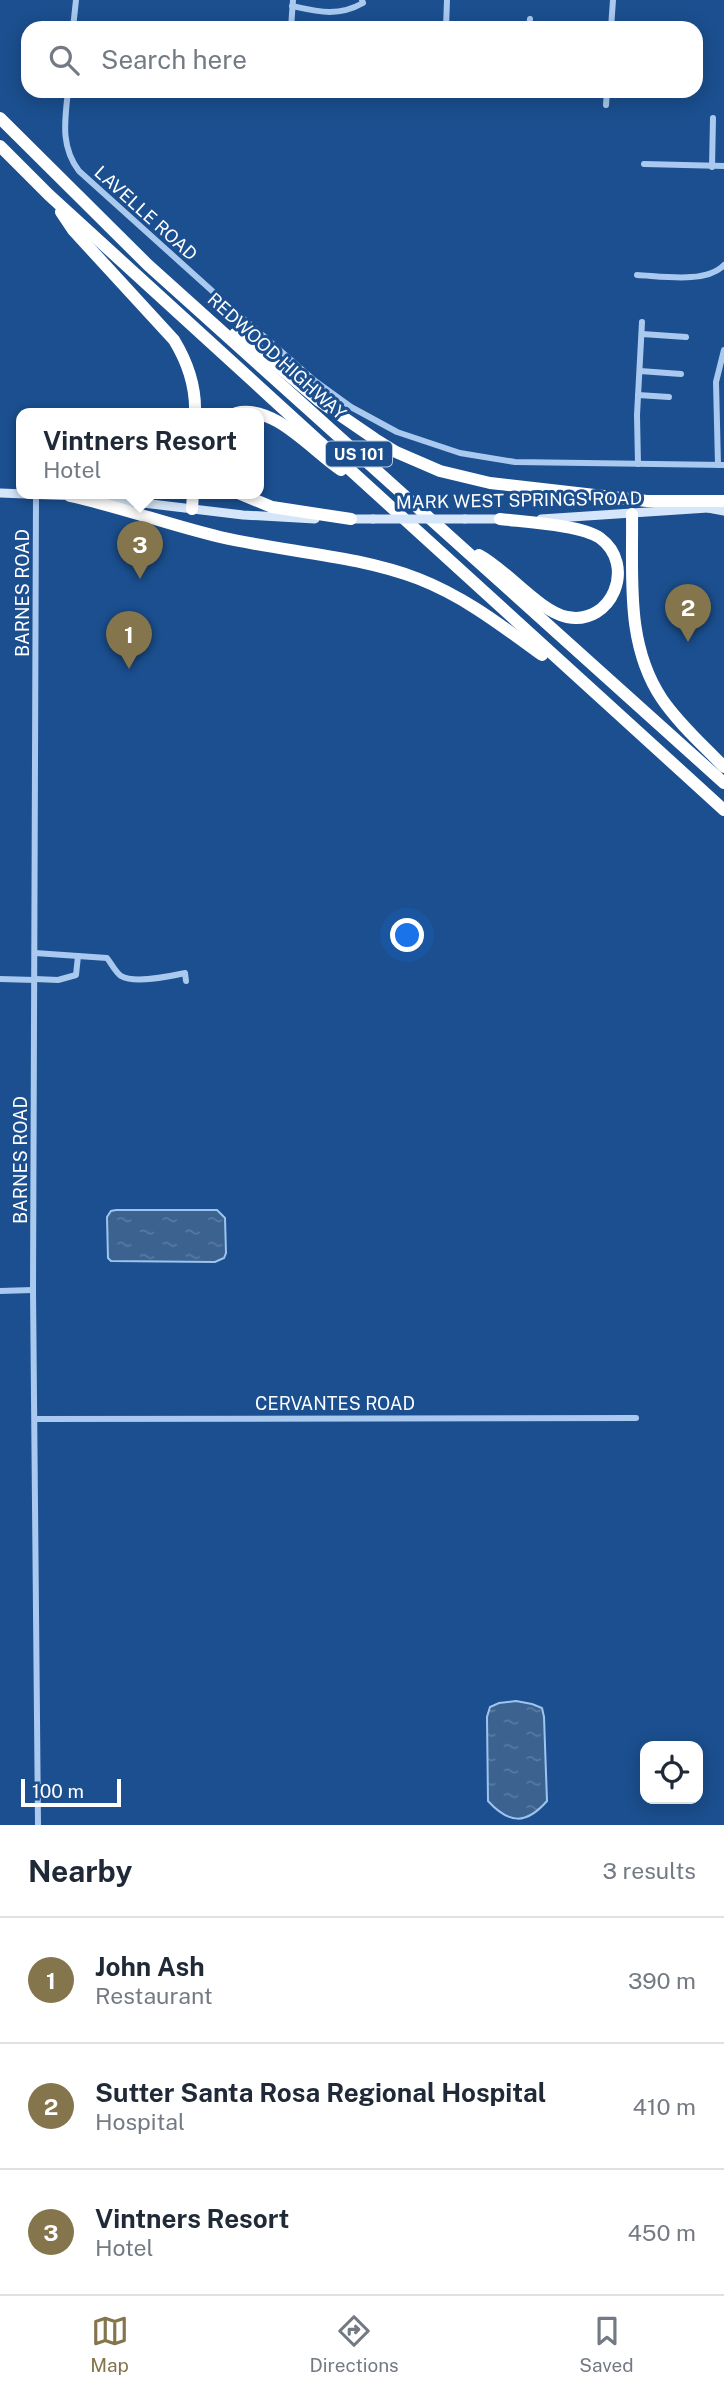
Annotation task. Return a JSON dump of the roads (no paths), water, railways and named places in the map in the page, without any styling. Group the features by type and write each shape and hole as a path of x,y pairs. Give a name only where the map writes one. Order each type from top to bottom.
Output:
{"highway":[{"name":"REDWOOD HIGHWAY","path":"0,118 148,265 724,783"},
{"name":"REDWOOD HIGHWAY","path":"0,146 49,195 431,546 724,810"},
{"path":"49,195 73,230 174,341 187,362 195,395 195,408"},
{"path":"212,321 250,342 318,400 375,439 396,452 440,471 498,484 647,501 724,501"},
{"path":"264,415 376,493"},
{"path":"84,499 124,508 216,536 417,578 475,607 600,698"},
{"path":"192,499 192,509"},
{"path":"253,499 272,507 351,519"},
{"path":"632,514 633,613 640,652 663,699 724,767"},
{"path":"460,544 494,563 548,608 564,616 592,614 611,599 618,580 618,566 612,551 598,537 576,530 500,519"}],"main road":[{"name":"MARK WEST SPRINGS ROAD","path":"98,499 268,517 351,519 500,519 708,508 724,511"},
{"name":"MARK WEST SPRINGS ROAD","path":"708,508 724,501"}],"street":[{"path":"74,21 76,0"},
{"path":"292,21 293,3 318,12 349,12 363,3 362,0"},
{"path":"446,21 447,0"},
{"path":"612,21 613,0"},
{"name":"LAVELLE ROAD","path":"68,98 65,143 79,171 229,306 316,381 351,407 415,439 478,457 532,464 721,465"},
{"path":"606,98 606,105"},
{"path":"712,167 713,118"},
{"path":"644,164 724,166"},
{"path":"637,275 698,277 709,275 724,265"},
{"path":"638,464 642,322"},
{"path":"642,334 686,337"},
{"path":"721,465 721,422 716,382 724,350"},
{"path":"640,371 681,374"},
{"path":"638,395 669,397"},
{"name":"BARNES ROAD","path":"36,499 33,1290 38,1825"},
{"path":"35,953 107,958 118,975 124,978 159,978 185,973 186,981"},
{"path":"0,979 58,980 76,975 78,956"},
{"path":"0,1291 33,1290"},
{"name":"CERVANTES ROAD","path":"35,1419 636,1418"}],"water":[{"path":"217,1210 225,1218 224,1258 215,1262 111,1261 108,1258 107,1217 111,1211"},
{"path":"516,1701 542,1708 547,1801 532,1814 517,1819 503,1814 488,1801 487,1717 490,1707"}],"place":[{"name":"Vintners Resort","path":"140,579"},
{"name":"Sutter Santa Rosa Regional Hospital","path":"688,642"},
{"name":"John Ash","path":"129,669"}]}
